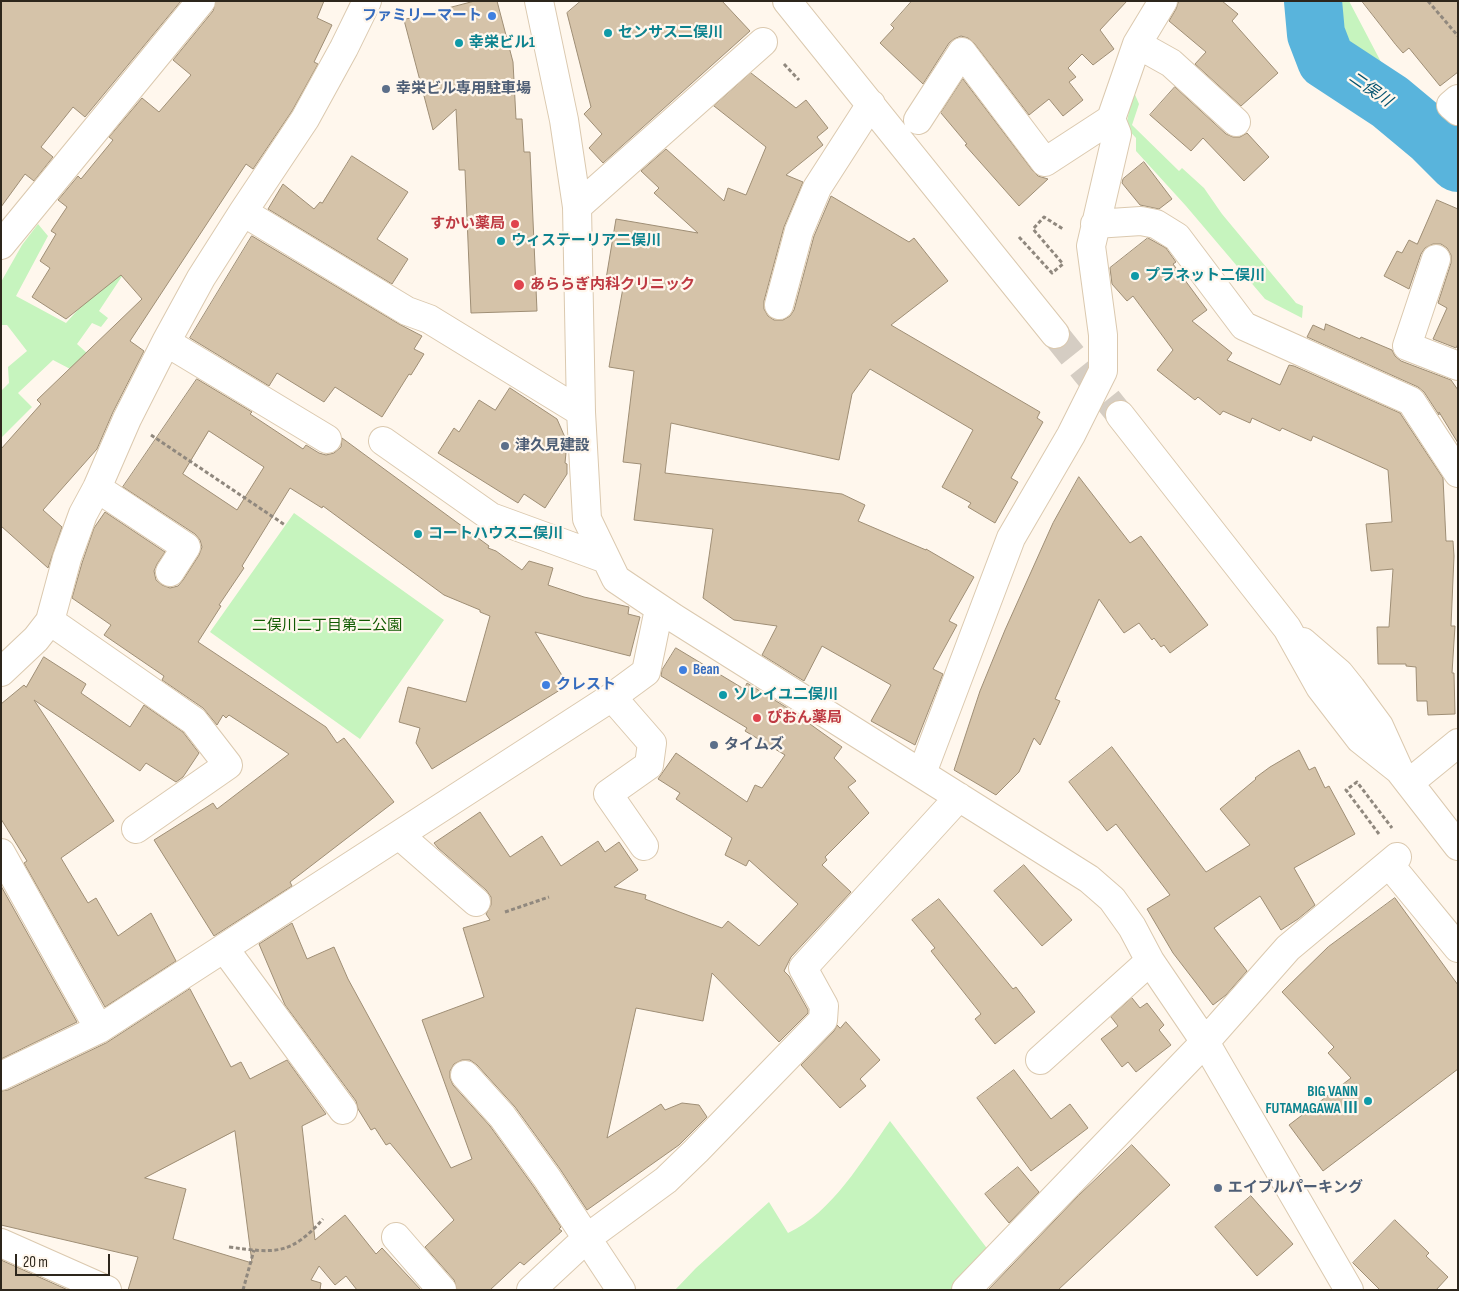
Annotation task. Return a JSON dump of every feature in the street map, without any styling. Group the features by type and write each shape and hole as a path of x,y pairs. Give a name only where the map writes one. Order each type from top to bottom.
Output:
{"street":[{"path":"1,245 201,1"},
{"path":"1,672 36,639 50,621 66,558 83,514 97,488 127,419 166,342 201,278 306,119 344,48 366,1"},
{"path":"539,1 564,120 577,207 581,412 587,518 616,579 659,609 1089,880 1112,899 1132,927 1150,960 1205,1042 1349,1290"},
{"path":"787,1 1055,334"},
{"path":"918,120 962,52 1045,162 1111,119 1137,44 1163,1"},
{"path":"577,207 763,42"},
{"path":"1137,44 1171,63 1236,122"},
{"path":"1458,99 1452,105 1458,111"},
{"path":"779,305 799,231 817,188 871,104"},
{"path":"922,773 1011,538 1071,435 1103,371 1103,336 1093,235 1117,134 1111,119"},
{"path":"243,212 407,311 429,319 581,412"},
{"path":"1093,235 1141,221 1156,224 1177,237 1244,326 1410,401 1458,473"},
{"path":"1436,259 1407,346 1458,366"},
{"path":"166,342 327,439"},
{"path":"1120,415 1287,628 1339,673 1378,726 1404,777 1458,846"},
{"path":"383,441 491,517 606,558"},
{"path":"97,488 186,547 170,572"},
{"path":"1,1076 99,1029 612,697 646,672 659,609"},
{"path":"50,621 194,721 228,764 136,829"},
{"path":"612,697 652,743 649,765 608,794 644,846"},
{"path":"1404,777 1431,763 1458,743"},
{"path":"531,1290 587,1238 666,1180 823,1020 824,1006 803,968 958,797"},
{"path":"399,836 476,902"},
{"path":"966,1290 1205,1042 1288,948 1394,852 1458,948"},
{"path":"1,853 99,1029"},
{"path":"224,948 343,1110"},
{"path":"1040,1060 1150,960"},
{"path":"465,1075 502,1116 547,1178 621,1290"},
{"path":"396,1237 442,1290"},
{"path":"1,1243 107,1290"}],"path":[{"path":"1428,1 1458,36"},
{"path":"1018,236 1052,273 1064,264 1032,229 1044,217 1093,235"},
{"path":"127,419 286,526"},
{"path":"1357,782 1394,852 1346,790 1357,782"},
{"path":"476,902 493,916 549,897"},
{"path":"229,1247 254,1250 282,1250 295,1245 309,1235 323,1219"},
{"path":"242,1290 254,1250"}],"green space":[{"path":"1328,1 1349,1 1381,62 1416,100 1442,113 1458,128 1458,147 1432,121 1361,78 1348,63 1336,43 1330,22"},
{"path":"1133,90 1139,104 1132,125 1179,171 1182,168 1204,188 1222,214 1296,303 1303,306 1302,318 1265,299 1186,206 1136,151 1136,138 1126,127"},
{"path":"38,224 48,236 16,296 66,323 83,304 136,255 99,311 108,318 101,327 92,323 77,344 88,354 74,371 53,360 18,393 32,407 1,438 1,391 9,383 8,367 27,351 7,325 1,325 1,282 22,245"},
{"name":"二俣川二丁目第二公園","path":"294,513 444,620 360,739 210,632"},
{"path":"890,1121 989,1251 951,1290 675,1290 696,1268 769,1202 788,1233 804,1224 819,1212 845,1184"}],"building":[{"path":"1,1 181,1 85,117 73,107 41,147 53,157 34,181 25,174 1,207"},
{"path":"216,1 324,1 317,18 332,25 314,62 318,64 292,111 253,169 246,164 130,341 144,351 113,412 97,449 43,510 62,527 48,568 1,526 1,449 41,404 37,400 142,299 121,275 66,319 32,297 50,268 40,261 56,234 51,231 67,207 58,200 78,176 81,179 113,140 109,137 142,98 159,112 191,75 173,60 213,11"},
{"path":"475,1 497,1 513,62 516,119 522,119 524,152 530,152 537,311 471,313 465,170 459,170 456,109 433,130 404,20"},
{"path":"581,1 722,1 750,31 603,163 589,148 602,134 584,114 591,107 567,13"},
{"path":"912,1 1127,1 1100,30 1114,49 1093,65 1082,54 1068,68 1076,77 1069,82 1083,100 1063,116 1049,99 1029,115 974,43 968,38 961,36 949,43 923,84 880,43 894,28 891,25"},
{"path":"1179,1 1222,1 1238,14 1232,21 1278,73 1241,106 1195,64 1206,52 1169,21"},
{"path":"1362,1 1458,1 1458,72 1440,86 1409,48 1403,53"},
{"path":"751,73 796,108 806,100 828,128 817,137 823,145 786,175 803,182 784,227 764,301 764,309 768,316 774,320 783,320 790,316 794,310 814,236 831,196 909,242 914,238 948,281 891,325 1040,412 1037,418 1043,422 1011,478 1018,482 995,523 968,507 971,503 942,487 973,430 870,369 852,394 839,460 671,423 665,473 842,494 865,505 858,521 926,549 974,577 949,621 957,625 933,669 943,674 915,745 871,721 891,685 822,646 804,681 762,655 777,626 734,620 703,598 713,529 634,520 641,464 623,462 634,371 609,367 624,282 606,279 616,219 698,233 654,193 659,188 641,171 666,149 724,201 728,188 746,195 766,147 714,106"},
{"path":"963,79 1033,171 1038,176 1048,179 1019,206 965,145 967,144 941,113"},
{"path":"1175,87 1226,134 1240,137 1247,133 1269,157 1244,181 1203,138 1191,151 1150,115"},
{"path":"352,156 408,192 377,239 408,259 392,284 268,209 283,184 314,209 320,202 322,203"},
{"path":"1144,162 1172,199 1159,209 1140,205 1122,183 1123,179"},
{"path":"1437,200 1458,209 1458,344 1456,348 1433,339 1447,308 1438,303 1451,263 1451,255 1447,248 1441,244 1433,244 1425,248 1421,254 1409,289 1384,276 1397,251 1402,253 1409,240 1417,244"},
{"path":"252,236 422,336 414,349 424,354 382,417 335,387 324,402 277,373 269,386 190,338"},
{"path":"1148,238 1166,248 1176,262 1173,264 1207,310 1192,321 1232,353 1227,360 1280,385 1289,365 1294,366 1400,413 1443,478 1446,541 1453,541 1454,556 1451,626 1455,626 1452,673 1454,673 1455,714 1428,715 1427,701 1417,701 1416,667 1406,666 1406,664 1378,664 1377,627 1389,627 1393,569 1371,571 1366,524 1392,522 1388,470 1313,436 1311,441 1282,428 1280,431 1252,418 1250,423 1223,411 1220,415 1198,397 1195,400 1157,370 1173,350 1133,296 1127,301 1112,284 1110,268"},
{"path":"1326,324 1392,350 1401,361 1451,380 1458,390 1458,443 1439,412 1439,415 1424,392 1418,387 1307,337 1313,325 1324,330"},
{"path":"197,379 252,412 250,414 303,449 306,445 326,455 334,453 341,447 342,438 489,546 488,548 496,551 522,570 529,561 553,568 548,585 584,597 629,607 628,614 640,617 630,656 535,632 568,685 432,769 416,743 420,728 399,722 408,687 466,702 490,616 444,595 323,506 322,508 290,488 242,566 244,568 219,605 221,606 198,642 326,727 337,743 344,738 394,802 290,882 292,886 214,936 154,840 213,803 217,809 289,754 229,715 226,718 223,715 217,725 203,708 162,680 164,676 104,635 111,625 72,598 94,528 105,512 165,552 154,571 156,580 162,585 170,588 178,586 199,555 202,547 200,540 195,534 123,487","holes":["209,431 264,467 237,510 183,474"]},
{"name":"津久見建設","path":"510,388 557,419 567,442 565,463 567,464 567,474 545,508 524,494 518,503 438,453 454,428 459,432 479,400 495,410"},
{"path":"1079,477 1130,543 1141,536 1208,625 1170,653 1164,645 1161,647 1154,638 1152,640 1139,623 1124,633 1099,599 1055,699 1060,701 1040,745 1034,738 1019,772 996,795 954,770 980,691 1005,630 1053,523"},
{"path":"676,648 744,689 747,683 789,709 842,747 834,758 856,781 848,787 869,813 825,857 827,860 822,865 851,892 791,957 784,971 789,976 808,1013 779,1042 712,973 703,1021 636,1008 607,1138 661,1104 665,1110 682,1103 699,1105 707,1117 679,1145 587,1210 515,1107 477,1065 470,1060 462,1060 454,1064 450,1071 453,1085 490,1126 534,1187 562,1231 524,1265 520,1262 490,1290 457,1290 454,1280 425,1247 454,1220 390,1143 386,1145 375,1128 371,1130 358,1109 356,1101 285,1005 259,944 292,923 307,959 334,947 348,979 451,1168 472,1159 422,1020 484,997 463,928 490,920 486,914 491,905 491,897 486,890 434,843 480,812 510,857 542,836 561,866 598,841 605,852 619,842 638,870 614,887 646,895 645,899 722,928 728,921 759,946 798,904 749,860 746,866 725,855 732,838 676,799 680,793 658,779 676,753 747,802 755,785 762,788 785,755 745,731 747,728 661,676 662,670"},
{"path":"44,657 86,684 81,693 130,727 144,705 183,732 199,753 183,777 176,782 146,763 140,771 34,700 114,821 61,858 88,903 96,898 118,936 151,913 176,961 105,1007 24,863 27,861 1,819 1,704 24,685 26,687"},
{"path":"1112,747 1206,872 1250,845 1220,809 1255,778 1299,750 1309,770 1315,767 1325,788 1329,786 1355,834 1294,868 1315,905 1298,919 1281,930 1260,896 1214,928 1247,971 1226,995 1213,1005 1173,953 1147,909 1170,895 1116,824 1107,831 1069,782"},
{"path":"1024,865 1072,920 1042,946 994,891"},
{"path":"1,886 77,1022 1,1059"},
{"path":"1395,898 1458,985 1458,1069 1323,1171 1289,1125 1351,1078 1328,1053 1334,1047 1282,992 1328,947"},
{"path":"939,899 1013,989 1016,987 1035,1012 995,1044 975,1019 981,1014 931,951 935,948 912,920"},
{"path":"190,989 231,1067 241,1062 250,1079 287,1060 326,1114 302,1126 315,1240 345,1215 376,1254 382,1248 421,1290 357,1290 346,1276 335,1285 319,1266 311,1280 321,1283 320,1290 128,1290 138,1257 1,1225 1,1091 8,1090 106,1043","holes":["235,1131 252,1263 173,1239 186,1189 145,1178"]},
{"path":"1132,998 1140,1008 1147,1003 1164,1025 1159,1030 1171,1045 1136,1072 1128,1062 1122,1067 1101,1039 1118,1026 1111,1017"},
{"path":"846,1022 880,1060 860,1079 866,1086 840,1108 801,1065 834,1031 837,1025 840,1028"},
{"path":"1014,1070 1051,1119 1070,1104 1088,1128 1031,1171 977,1098"},
{"path":"1132,1145 1170,1185 1058,1290 988,1290 1078,1196"},
{"path":"1018,1167 1039,1192 1009,1223 985,1194"},
{"path":"1251,1196 1293,1244 1257,1276 1215,1227"},
{"path":"1395,1220 1429,1253 1426,1256 1448,1277 1436,1290 1380,1290 1353,1263"},
{"path":"1,1260 68,1290 1,1290"}],"waterway":[{"name":"二俣川","path":"1313,1 1316,34 1326,60 1390,102 1432,137 1458,163"}],"tunnel":[{"path":"1055,334 1120,415"}],"place":[{"name":"ファミリーマート","path":"492,16"},
{"name":"センサス二俣川","path":"608,33"},
{"name":"幸栄ビル1","path":"459,43"},
{"name":"幸栄ビル専用駐車場","path":"386,89"},
{"name":"すかい薬局","path":"515,224"},
{"name":"ウィステーリア二俣川","path":"501,241"},
{"name":"プラネット二俣川","path":"1135,276"},
{"name":"あららぎ内科クリニック","path":"519,285"},
{"name":"津久見建設","path":"505,446"},
{"name":"コートハウス二俣川","path":"418,534"},
{"name":"Bean","path":"683,670"},
{"name":"クレスト","path":"546,685"},
{"name":"ソレイユ二俣川","path":"723,695"},
{"name":"ぴおん薬局","path":"757,718"},
{"name":"タイムズ","path":"714,745"},
{"name":"BIG VANN FUTAMAGAWA Ⅲ","path":"1368,1101"},
{"name":"エイブルパーキング","path":"1218,1188"}]}
